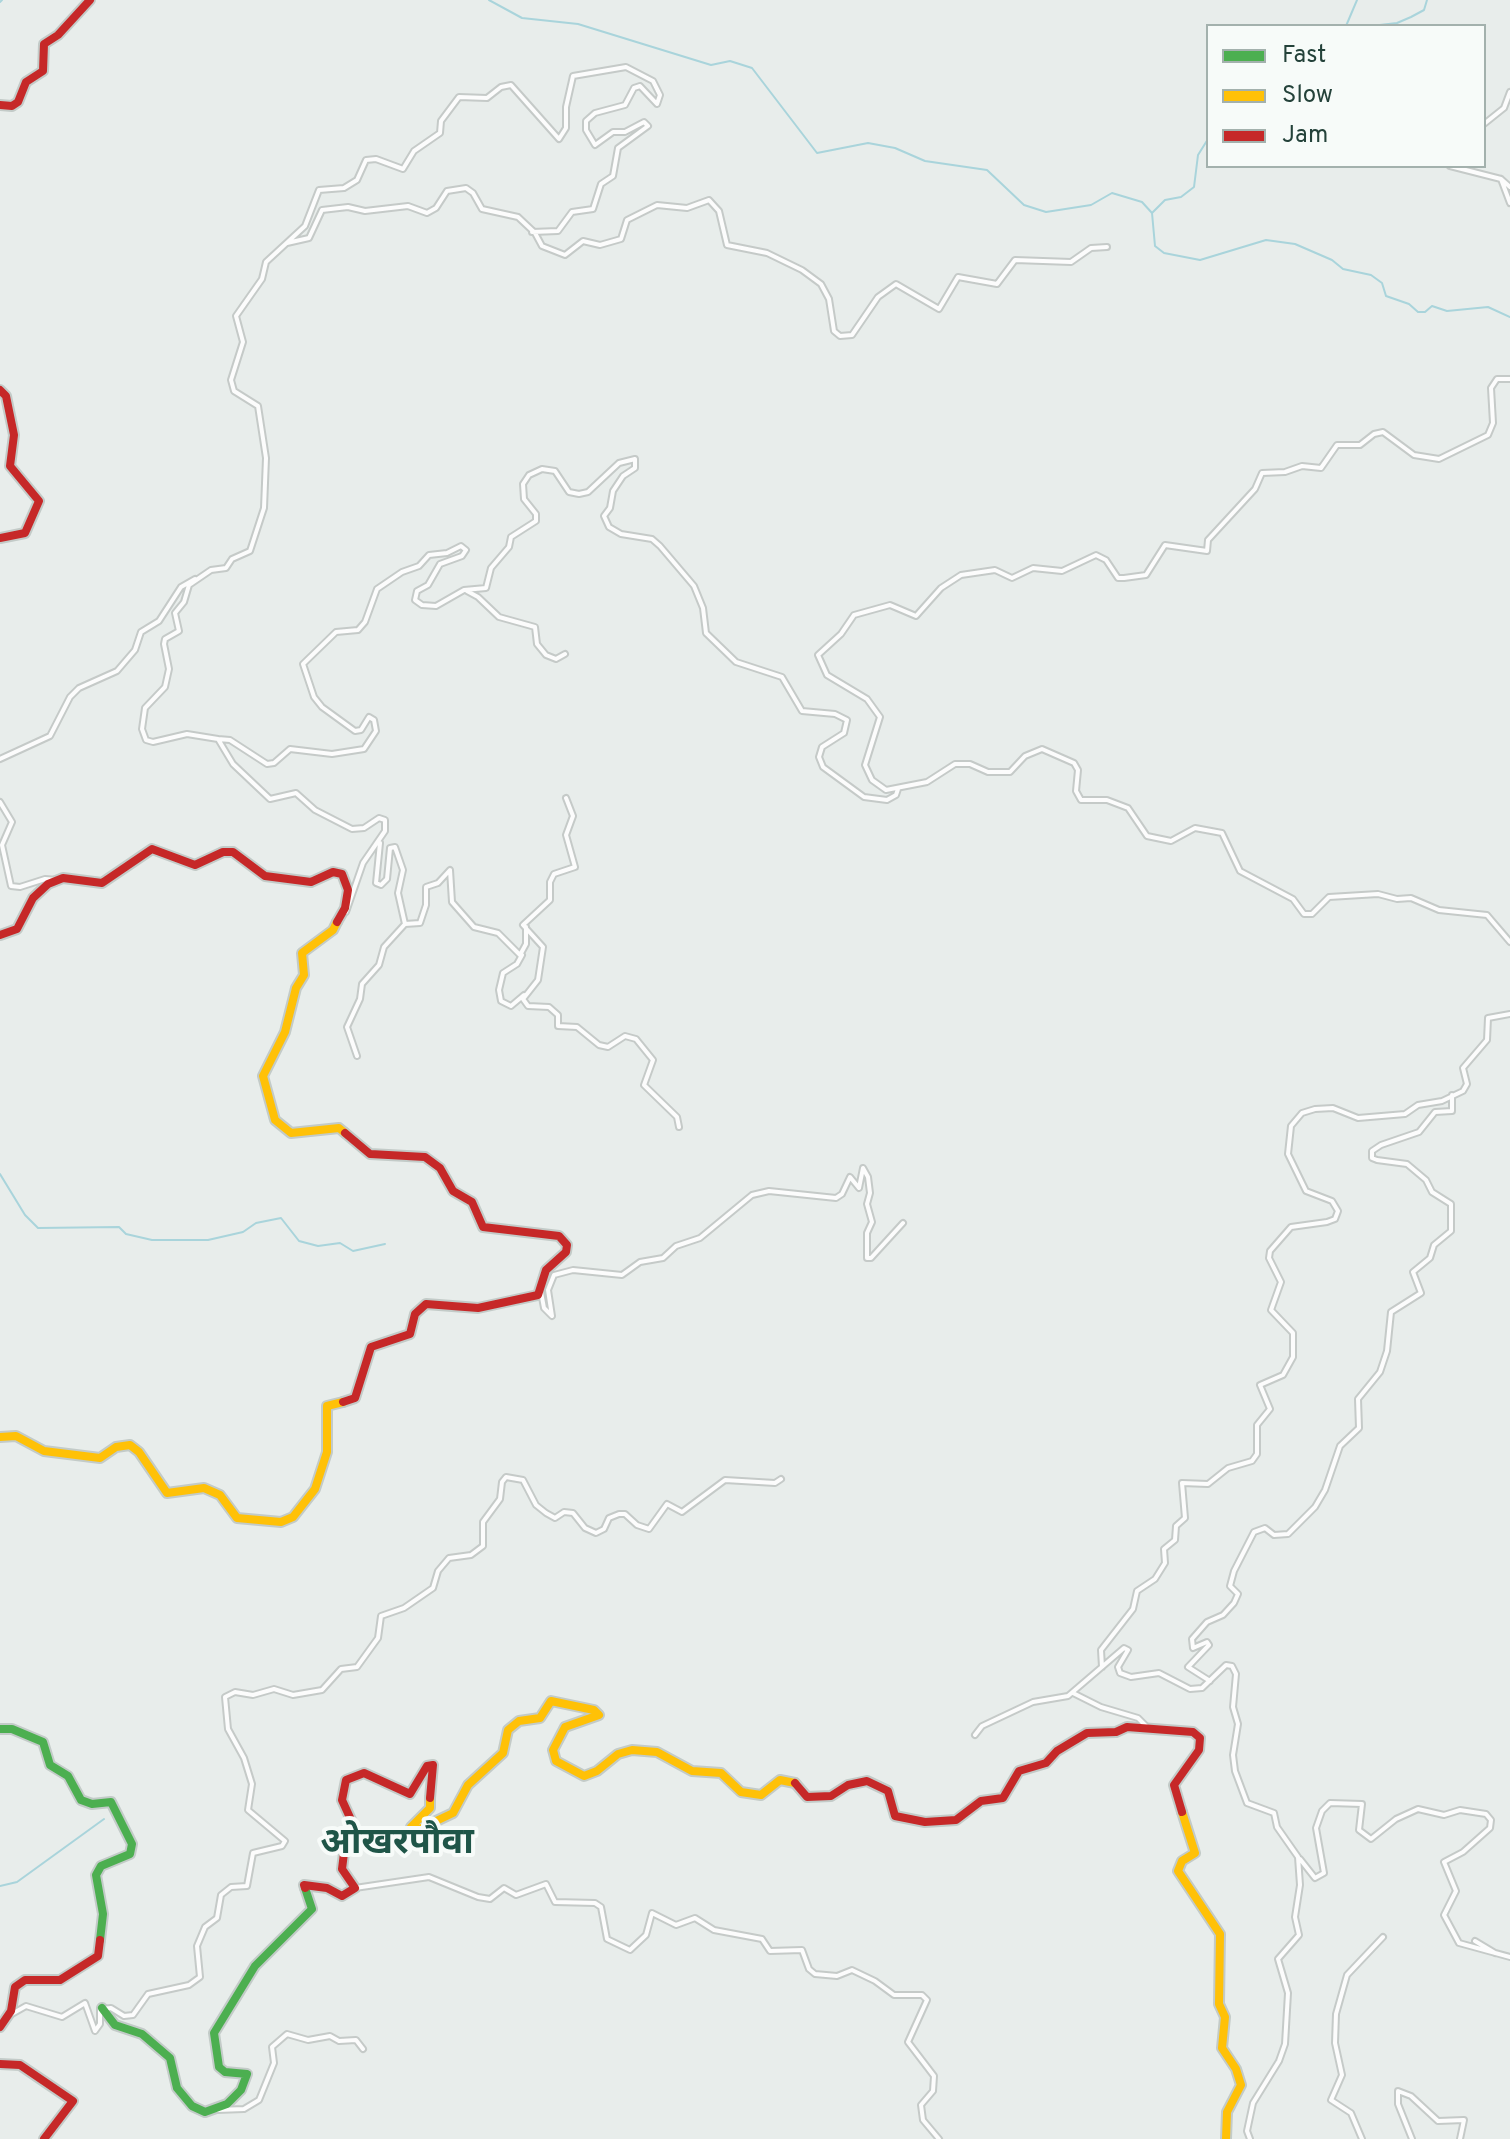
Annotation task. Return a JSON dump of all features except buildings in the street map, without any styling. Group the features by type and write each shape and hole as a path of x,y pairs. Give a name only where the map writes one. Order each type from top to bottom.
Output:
{"street":[{"path":"0,105 12,106 18,102 26,82 43,71 44,44 58,35 90,0"},
{"path":"0,759 50,736 70,697 85,685 115,673 135,650 144,629 159,621 181,587 211,570 226,568 232,559 250,551 264,508 266,458 258,406 254,400 234,391 231,380 243,342 236,316 262,279 266,262 305,226 316,193 344,188 357,180 366,160 376,159 403,169 414,151 440,133 441,121 459,97 487,98 501,87 511,85 559,139 566,128 566,107 573,76 626,67 653,81 660,95 657,104 640,86 634,88 625,105 595,113 586,121 587,135 597,145 613,132 625,132 644,122 648,126 618,148 613,176 601,184 593,209 572,212 558,231 532,232"},
{"path":"1486,122 1504,108 1510,92"},
{"path":"1458,168 1501,179 1510,187"},
{"path":"1501,179 1510,203"},
{"path":"283,244 309,238 322,210 348,207 365,211 408,206 430,213 443,194 454,189 470,191 482,209 518,217 546,249 565,255 583,241 600,245 621,239 627,220 657,205 687,208 709,200 719,211 727,245 767,253 808,273 821,284 829,299 834,331 840,336 852,335 878,297 896,284 939,309 958,277 997,284 1015,260 1071,262 1091,248 1107,247"},
{"path":"1510,379 1497,379 1491,388 1493,430 1475,444 1456,448 1433,460 1414,455 1386,433 1379,432 1360,445 1337,445 1321,468 1302,466 1281,473 1262,473 1255,489 1208,540 1207,551 1165,545 1146,575 1118,578 1106,560 1091,556 1062,571 1033,568 1012,578 995,570 961,575 941,588 916,616 890,605 854,615 818,658 827,675 867,699 880,717 865,760 866,771 882,788 898,789 927,782 955,764 970,764 988,772 1010,772 1030,753 1048,751 1074,763 1078,770 1076,791 1081,800 1107,800 1128,808 1147,836 1176,840 1195,828 1222,833 1240,871 1293,899 1304,914 1312,914 1329,897 1378,894 1397,899 1411,898 1439,910 1487,915 1510,942"},
{"path":"0,390 6,396 14,435 10,466 39,501 25,533 0,538"},
{"path":"197,578 189,585 184,602 175,613 178,634 165,640 163,651 169,669 165,687 158,699 151,700 145,708 142,729 146,740 157,743 184,735 230,740 267,764 274,763 290,749 332,754 364,749 376,731 374,720 369,717 361,730 355,731 322,707 314,697 303,664 336,632 353,633 360,628 377,589 402,572 419,566 429,555 447,553 461,546 466,550 462,556 440,564 428,585 417,591 415,600 436,606 464,590 486,588 491,568 509,547 511,537 536,521 536,514 524,499 523,491 529,475 542,469 555,471 569,492 579,494 588,492 619,463 635,459 635,468 623,476 613,491 610,508 604,516 609,527 621,534 652,539 664,550 669,561 694,586 703,608 706,633 736,662 782,677 802,711 835,714 847,720 844,733 822,747 819,757 823,767 870,799 887,800 898,789"},
{"path":"464,590 478,597 499,617 535,627 537,644 546,655 556,659 565,654"},
{"path":"218,739 233,764 270,799 296,793 328,818 352,829 382,818 387,826 363,863 350,907 341,916"},
{"path":"526,927 522,955 517,964 503,973 499,990 501,1001 511,1006 538,980 543,947 526,927 523,925 525,920 550,900 549,884 554,874 574,870 566,835 573,816 566,798"},
{"path":"0,802 12,822 2,845 11,886 20,887 45,879 102,883 152,849 195,865 228,851 238,854 265,876 311,882 333,872 342,874 348,890 341,916 333,930 302,953 304,975 296,988 285,1032 263,1076 275,1120 291,1133 339,1128 370,1154 425,1157 440,1168 453,1191 472,1202 483,1227 559,1236 567,1245 566,1252 546,1270 541,1290 544,1308 552,1316 548,1290 554,1275 573,1270 622,1275 640,1262 663,1258 676,1246 700,1238 752,1195 769,1191 836,1198 850,1177 859,1188 863,1168 870,1187 867,1204 872,1222 867,1233 867,1258 871,1258 903,1223"},
{"path":"380,841 376,883 381,885 387,879 390,848 395,847 403,870 398,893 405,924"},
{"path":"357,1056 347,1029 360,999 365,977 378,967 384,947 405,924 420,923 426,905 426,887 438,883 450,870 452,902 474,927 498,933 522,955"},
{"path":"0,935 17,929 37,893 58,880"},
{"path":"524,995 528,1006 549,1007 558,1015 558,1026 577,1027 599,1045 608,1047 625,1036 641,1043 653,1060 644,1085 674,1114 679,1127"},
{"path":"1102,1667 1101,1650 1133,1609 1137,1591 1155,1579 1165,1563 1164,1549 1175,1540 1176,1526 1185,1518 1182,1483 1208,1484 1228,1468 1252,1461 1257,1454 1257,1425 1270,1409 1260,1385 1283,1375 1293,1357 1293,1333 1271,1310 1281,1282 1269,1258 1270,1251 1291,1227 1327,1222 1335,1219 1338,1211 1336,1205 1325,1196 1306,1191 1288,1154 1291,1126 1302,1113 1315,1109 1333,1108 1358,1118 1405,1114 1418,1105 1442,1101 1467,1088 1463,1068 1487,1040 1488,1018 1510,1014"},
{"path":"1210,1681 1188,1667 1209,1645 1207,1642 1193,1648 1192,1639 1207,1622 1223,1615 1234,1603 1238,1594 1230,1586 1234,1571 1254,1532 1265,1528 1274,1535 1288,1534 1315,1507 1325,1490 1340,1446 1359,1428 1358,1399 1380,1372 1387,1351 1391,1312 1421,1293 1413,1272 1430,1258 1431,1249 1451,1231 1451,1204 1432,1192 1426,1180 1407,1164 1377,1160 1372,1158 1372,1151 1419,1132 1435,1112 1452,1111 1452,1095"},
{"path":"0,1437 16,1436 44,1451 100,1458 116,1447 130,1445 139,1452 167,1493 204,1488 220,1495 237,1518 281,1522 293,1517 315,1489 327,1452 327,1406 355,1398 363,1361 371,1347 410,1334 415,1314 426,1304 478,1308 488,1303 533,1298 541,1290"},
{"path":"102,2008 133,2015 148,1994 197,1980 202,1971 197,1946 205,1927 217,1918 221,1895 231,1887 247,1886 253,1853 284,1844 277,1831 248,1810 252,1784 244,1758 228,1729 227,1695 235,1692 253,1695 271,1689 293,1695 322,1690 341,1669 357,1667 378,1638 381,1616 404,1608 433,1588 438,1571 449,1558 471,1555 483,1546 483,1522 500,1499 502,1482 506,1477 523,1480 536,1505 546,1513 555,1518 564,1512 573,1513 585,1528 596,1533 604,1529 609,1518 619,1514 649,1529 667,1504 682,1512 725,1480 775,1483 781,1479"},
{"path":"975,1735 982,1726 1033,1702 1049,1702 1073,1693 1124,1648 1128,1650 1118,1667 1125,1676 1159,1673 1195,1690 1210,1681 1226,1665 1232,1666 1236,1674 1233,1707 1238,1724 1233,1755 1235,1771 1247,1803 1274,1813 1277,1827 1315,1878 1324,1873 1316,1828 1322,1811 1330,1803 1362,1804 1359,1830 1371,1839 1396,1819 1415,1809 1446,1815 1460,1810 1486,1814 1491,1820 1490,1828 1463,1852 1444,1862 1455,1884 1456,1895 1444,1915 1459,1943 1510,1957"},
{"path":"1073,1693 1101,1707 1138,1718 1149,1729"},
{"path":"355,1888 342,1869 344,1853 357,1833 342,1800 346,1780 364,1773 410,1794 427,1766 433,1765 429,1778 430,1808 411,1827 416,1833 453,1813 468,1785 503,1753 508,1730 519,1721 540,1718 551,1701 594,1710 599,1715 565,1727 553,1750 556,1761 584,1776 597,1771 618,1754 632,1750 657,1752 692,1771 721,1773 733,1787 751,1794 761,1795 780,1780 794,1782 807,1797 825,1797 848,1785 867,1781 888,1791 895,1816 937,1823 962,1818 981,1801 1003,1798 1019,1771 1046,1763 1057,1751 1087,1733 1116,1732 1127,1727 1193,1732 1200,1738 1197,1756 1174,1785 1195,1853 1182,1861 1178,1871 1220,1934 1219,2004 1225,2017 1222,2048 1236,2069 1241,2085 1227,2112 1226,2139"},
{"path":"0,1729 12,1729 43,1742 50,1765 68,1776 81,1800 92,1804 111,1802 132,1844 130,1854 101,1866 96,1875 103,1914 98,1956 60,1980 20,1983 15,1987 8,2016 0,2027"},
{"path":"1250,2139 1247,2131 1253,2103 1279,2061 1285,2044 1288,1993 1278,1959 1299,1935 1295,1917 1300,1885 1298,1857"},
{"path":"215,2110 235,2097 247,2074 221,2070 214,2033 255,1966 312,1909 304,1885 327,1888 342,1896 355,1888 429,1877 490,1899 504,1888 516,1895 546,1884 555,1902 595,1903 601,1907 607,1939 630,1950 646,1935 652,1913 676,1925 695,1918 714,1930 762,1939 770,1951 802,1950 815,1974 837,1976 852,1970 894,1995 922,1995 926,2003 908,2042 934,2076 933,2091 921,2105 923,2120 939,2139"},
{"path":"1362,2139 1351,2113 1331,2100 1342,2075 1335,2043 1336,2014 1347,1975 1383,1937"},
{"path":"1475,1941 1497,1955"},
{"path":"8,2016 26,2006 62,2017 85,2003 95,2031 102,2008"},
{"path":"102,2008 115,2025 142,2034 159,2052 170,2058 177,2088 192,2106 205,2112 238,2110 255,2104 270,2079 274,2061 272,2047 287,2034 308,2040 330,2036 339,2041 356,2040 363,2049"},
{"path":"0,2064 20,2065 73,2101 44,2139"},
{"path":"1412,2139 1398,2104 1398,2091 1411,2096 1438,2121 1464,2120 1460,2139"}],"waterway":[{"path":"489,0 522,18 578,24 711,65 730,61 752,68 817,153 868,143 895,148 925,161 987,170 1024,205 1046,212 1091,205 1112,193 1142,202 1152,213 1165,200 1181,197 1194,187 1198,155 1206,142"},
{"path":"1347,24 1357,0"},
{"path":"1388,24 1424,10 1427,0"},
{"path":"1152,213 1155,246 1164,253 1200,260 1266,240 1295,244 1332,260 1343,269 1371,275 1382,283 1386,296 1409,304 1418,312 1425,312 1432,306 1447,311 1488,307 1510,317"},
{"path":"0,1174 25,1215 38,1228 119,1227 126,1234 152,1240 208,1240 243,1232 256,1223 281,1218 299,1241 318,1246 340,1243 353,1251 385,1244"},
{"path":"0,1886 17,1882 104,1819"}],"traffic: fast":[{"path":"0,1729 12,1729 43,1742 50,1765 68,1776 81,1800 92,1804 111,1802 132,1844 130,1854 101,1866 96,1875 103,1914 100,1940"},
{"path":"102,2008 115,2025 142,2034 170,2058 177,2088 192,2106 205,2112 227,2104 241,2090 247,2074 225,2072 219,2067 214,2033 255,1966 312,1909 305,1888"}],"traffic: slow":[{"path":"337,922 333,930 302,953 304,975 296,988 285,1032 263,1076 275,1120 291,1133 339,1128 345,1133"},
{"path":"0,1437 16,1436 44,1451 100,1458 116,1447 130,1445 139,1452 167,1493 204,1488 220,1495 237,1518 281,1522 293,1517 315,1489 327,1452 327,1406 343,1402"},
{"path":"430,1798 430,1808 411,1827 413,1832 453,1813 468,1785 503,1753 508,1730 519,1721 540,1718 551,1701 594,1710 599,1715 565,1727 553,1750 556,1761 584,1776 597,1771 618,1754 632,1750 657,1752 692,1771 721,1773 741,1792 761,1795 780,1780 795,1783"},
{"path":"1182,1812 1195,1853 1182,1861 1178,1871 1220,1934 1219,2004 1225,2017 1222,2048 1236,2069 1241,2085 1227,2112 1226,2139"}],"traffic: jam":[{"path":"0,105 12,106 18,102 26,82 43,71 44,44 58,35 90,0"},
{"path":"0,390 6,396 14,435 10,466 39,501 25,533 0,538"},
{"path":"0,935 17,929 33,898 48,884 63,878 102,883 152,849 195,865 223,852 233,852 265,876 311,882 333,872 342,874 348,890 345,908 337,922"},
{"path":"343,1402 355,1398 371,1347 410,1334 415,1314 426,1304 478,1308 538,1295 546,1270 566,1252 567,1245 559,1236 483,1227 472,1202 453,1191 440,1168 425,1157 370,1154 345,1133"},
{"path":"795,1783 807,1797 831,1796 848,1785 867,1781 888,1791 895,1816 925,1822 956,1820 981,1801 1003,1798 1019,1771 1046,1763 1057,1751 1087,1733 1116,1732 1127,1727 1193,1732 1200,1738 1199,1750 1174,1785 1182,1812"},
{"path":"305,1888 304,1885 327,1888 342,1896 355,1888 342,1869 344,1853 357,1833 342,1800 346,1780 364,1773 410,1794 427,1766 433,1765 430,1798"},
{"path":"0,2027 11,2011 15,1987 25,1980 60,1980 98,1956 100,1940"},
{"path":"0,2064 20,2065 73,2101 44,2139"}],"district":[{"name":"ओखरपौवा","path":"397,1846"}]}
